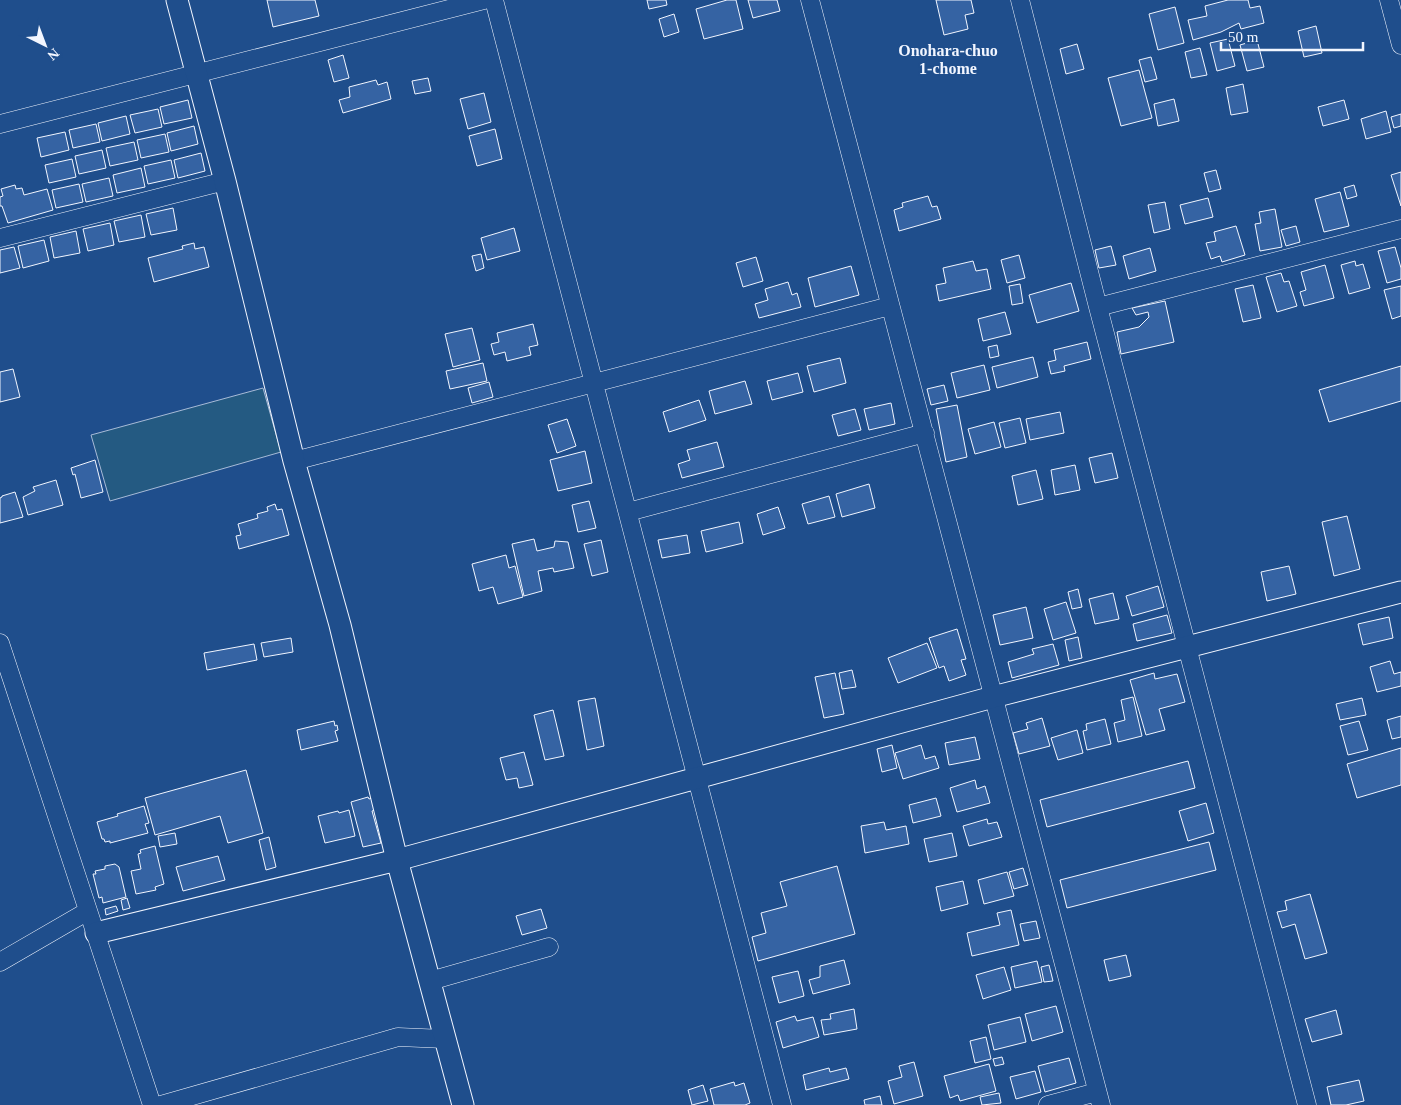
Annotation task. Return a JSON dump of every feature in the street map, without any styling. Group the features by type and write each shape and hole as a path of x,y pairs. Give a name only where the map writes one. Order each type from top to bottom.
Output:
{"street":[{"path":"177,0 294,461 340,625 397,860 463,1105"},
{"path":"0,124 484,0"},
{"path":"494,0 782,1105"},
{"path":"810,0 1099,1099 1048,1105"},
{"path":"1020,0 1098,307 1307,1105"},
{"path":"1389,0 1400,36"},
{"path":"0,238 224,181"},
{"path":"1098,307 1401,229"},
{"path":"294,461 890,306"},
{"path":"628,512 925,433"},
{"path":"96,933 397,860 993,697 1401,592"},
{"path":"0,643 152,1105"},
{"path":"0,962 88,911"},
{"path":"430,981 549,947"},
{"path":"161,1105 398,1038 445,1038"}],"shaded area":[{"path":"263,388 281,452 110,501 91,435"}],"building":[{"path":"267,0 315,0 319,16 273,27"},
{"path":"647,0 666,0 667,5 649,9"},
{"path":"727,0 736,0 743,29 704,39 696,9"},
{"path":"748,0 777,0 780,11 753,18"},
{"path":"936,0 971,0 974,13 965,15 968,29 944,35"},
{"path":"1228,0 1248,0 1250,8 1260,6 1264,23 1241,29 1239,23 1221,32 1193,40 1188,20 1207,16 1205,6"},
{"path":"1175,7 1184,43 1158,50 1149,14"},
{"path":"674,14 679,32 664,37 659,19"},
{"path":"1316,26 1322,53 1304,57 1298,31"},
{"path":"1228,39 1235,66 1217,71 1210,43"},
{"path":"1257,40 1264,67 1247,71 1240,45"},
{"path":"1077,44 1084,69 1066,74 1060,49"},
{"path":"1200,48 1207,75 1191,78 1185,52"},
{"path":"343,55 349,78 334,82 328,60"},
{"path":"1151,57 1157,79 1145,82 1139,60"},
{"path":"1139,70 1152,118 1121,126 1108,78"},
{"path":"428,78 431,91 415,94 412,81"},
{"path":"376,80 378,85 387,82 391,99 343,113 339,100 350,97 349,87"},
{"path":"1243,84 1248,112 1231,115 1226,88"},
{"path":"484,93 491,122 468,129 460,99"},
{"path":"1174,99 1179,121 1158,126 1154,104"},
{"path":"188,100 192,118 164,124 160,107"},
{"path":"1344,100 1349,119 1323,126 1318,107"},
{"path":"158,109 162,127 135,133 130,115"},
{"path":"1386,111 1391,132 1366,139 1361,119"},
{"path":"1401,114 1401,126 1394,128 1391,117"},
{"path":"126,116 130,134 102,141 98,123"},
{"path":"96,124 100,142 73,148 69,130"},
{"path":"194,126 198,144 171,151 167,133"},
{"path":"495,129 502,159 477,166 469,136"},
{"path":"65,132 69,150 41,157 37,138"},
{"path":"165,134 169,152 141,158 137,140"},
{"path":"134,142 138,160 110,166 106,148"},
{"path":"102,150 106,168 79,174 75,156"},
{"path":"201,153 205,171 178,178 174,160"},
{"path":"72,159 76,177 49,183 45,165"},
{"path":"171,160 175,178 148,184 144,166"},
{"path":"141,168 145,187 117,193 113,175"},
{"path":"1216,170 1221,189 1209,192 1204,173"},
{"path":"1401,172 1401,206 1391,175"},
{"path":"109,178 113,196 86,202 82,184"},
{"path":"79,184 83,202 56,208 52,190"},
{"path":"15,185 16,189 22,188 24,195 47,189 53,210 8,223 2,206 0,206 0,197 3,196 1,189"},
{"path":"1354,185 1357,196 1347,199 1344,188"},
{"path":"1340,192 1349,226 1324,232 1315,199"},
{"path":"928,196 932,207 937,206 941,219 899,231 894,210 903,207 902,203"},
{"path":"1208,198 1213,217 1185,224 1180,205"},
{"path":"1165,202 1170,229 1154,233 1148,205"},
{"path":"173,208 177,230 151,235 146,214"},
{"path":"1275,209 1282,247 1260,251 1255,224 1261,223 1259,212"},
{"path":"141,215 145,237 119,242 114,221"},
{"path":"110,223 114,245 88,251 83,229"},
{"path":"1236,226 1245,255 1222,262 1220,256 1211,259 1206,243 1216,241 1214,232"},
{"path":"1296,226 1300,242 1286,246 1281,230"},
{"path":"514,228 520,251 487,260 481,238"},
{"path":"76,231 80,253 54,258 50,237"},
{"path":"44,240 49,261 23,268 18,246"},
{"path":"194,243 195,249 204,247 209,267 154,282 148,258 183,249 182,246"},
{"path":"1111,246 1116,265 1099,268 1095,250"},
{"path":"14,247 20,268 0,273 0,250"},
{"path":"1395,247 1401,268 1401,279 1387,283 1378,251"},
{"path":"1150,248 1156,271 1129,279 1123,256"},
{"path":"481,254 484,268 476,271 472,256"},
{"path":"1019,255 1025,278 1007,283 1001,260"},
{"path":"756,257 763,281 743,287 736,263"},
{"path":"973,261 976,271 987,269 991,289 939,301 936,285 946,283 943,268"},
{"path":"1355,261 1356,266 1363,264 1370,288 1349,294 1341,265"},
{"path":"1325,265 1334,298 1304,306 1300,292 1306,290 1301,272"},
{"path":"851,266 859,295 815,307 808,278"},
{"path":"1281,273 1284,282 1289,281 1297,306 1277,312 1266,277"},
{"path":"788,282 792,295 797,293 801,307 759,318 755,304 768,300 765,289"},
{"path":"1071,283 1079,311 1037,323 1029,295"},
{"path":"1020,284 1023,303 1012,305 1009,286"},
{"path":"1253,285 1261,318 1243,322 1235,289"},
{"path":"1401,286 1401,316 1392,319 1384,290"},
{"path":"1165,301 1174,342 1121,354 1117,332 1139,327 1149,317 1148,312 1136,315 1132,308"},
{"path":"1005,312 1011,334 983,341 978,319"},
{"path":"533,324 538,345 529,347 531,355 507,361 505,352 494,355 491,344 499,342 497,333"},
{"path":"472,328 480,360 453,367 445,334"},
{"path":"1087,342 1091,359 1064,366 1065,371 1051,374 1048,362 1056,360 1054,350"},
{"path":"997,345 999,356 990,358 988,347"},
{"path":"1033,357 1038,377 997,388 992,367"},
{"path":"840,358 846,383 814,392 807,366"},
{"path":"483,363 487,381 450,389 446,371"},
{"path":"984,365 990,390 957,398 951,373"},
{"path":"1401,366 1401,401 1329,422 1319,390"},
{"path":"13,369 20,397 0,402 0,372"},
{"path":"798,373 803,392 772,400 767,381"},
{"path":"745,381 752,404 715,414 709,391"},
{"path":"489,382 493,397 472,403 468,388"},
{"path":"944,385 948,401 931,405 927,389"},
{"path":"699,400 706,420 669,432 663,412"},
{"path":"891,403 895,424 869,430 864,409"},
{"path":"957,405 967,457 946,462 936,409"},
{"path":"855,409 861,430 838,436 832,415"},
{"path":"1060,412 1064,433 1030,440 1026,419"},
{"path":"1020,418 1026,443 1005,448 999,423"},
{"path":"567,419 576,446 557,453 548,425"},
{"path":"994,422 1001,447 975,454 968,429"},
{"path":"717,442 724,467 682,478 678,464 690,460 687,450"},
{"path":"585,451 592,483 558,491 550,460"},
{"path":"1112,453 1118,478 1095,483 1089,458"},
{"path":"95,460 103,492 81,498 75,474 73,475 71,468"},
{"path":"1075,465 1080,490 1055,495 1051,470"},
{"path":"1036,470 1043,499 1018,505 1012,476"},
{"path":"56,480 63,505 28,515 23,497 35,491 33,487"},
{"path":"869,484 875,508 842,517 836,494"},
{"path":"15,492 23,517 0,523 0,498"},
{"path":"829,496 835,517 808,524 802,504"},
{"path":"589,501 596,528 578,532 572,505"},
{"path":"275,504 277,510 282,509 289,535 239,549 236,536 241,535 238,524 258,518 257,514 268,511 267,507"},
{"path":"778,507 785,528 763,535 757,514"},
{"path":"1347,516 1360,569 1334,576 1322,522"},
{"path":"739,522 743,543 706,552 701,531"},
{"path":"687,535 690,553 662,558 658,540"},
{"path":"534,539 537,551 554,547 555,541 568,542 574,568 554,572 553,568 538,571 542,591 524,596 512,544"},
{"path":"601,540 608,572 592,576 584,544"},
{"path":"506,555 509,568 515,566 523,597 498,604 493,587 479,591 472,564"},
{"path":"1289,566 1296,594 1267,601 1261,572"},
{"path":"1158,586 1164,607 1132,616 1126,596"},
{"path":"1078,589 1082,607 1072,609 1068,592"},
{"path":"1113,593 1119,619 1095,624 1089,599"},
{"path":"1066,602 1076,633 1053,640 1044,609"},
{"path":"1026,607 1033,638 1000,645 993,615"},
{"path":"1167,615 1172,633 1137,641 1133,624"},
{"path":"1389,617 1393,638 1363,645 1358,624"},
{"path":"957,629 966,659 961,660 966,675 949,681 944,666 939,668 929,638"},
{"path":"1078,637 1082,658 1069,661 1065,640"},
{"path":"291,638 293,652 264,657 261,643"},
{"path":"927,643 937,668 898,683 888,658"},
{"path":"254,644 257,660 207,670 204,653"},
{"path":"1053,644 1059,665 1012,678 1008,662 1034,654 1032,649"},
{"path":"1390,661 1394,674 1401,672 1401,686 1377,692 1370,667"},
{"path":"852,670 856,687 842,689 839,673"},
{"path":"835,673 844,714 824,718 815,677"},
{"path":"1154,673 1155,679 1177,674 1185,702 1159,709 1165,730 1146,735 1130,680"},
{"path":"1133,697 1142,736 1118,742 1114,723 1125,720 1121,700"},
{"path":"595,698 604,746 587,750 578,701"},
{"path":"1362,698 1366,715 1340,720 1336,704"},
{"path":"553,710 564,756 545,760 534,715"},
{"path":"1401,716 1401,737 1392,739 1387,720"},
{"path":"1042,718 1050,746 1019,754 1013,733 1028,729 1026,723"},
{"path":"1105,719 1111,744 1087,750 1083,731 1087,730 1086,724"},
{"path":"334,721 338,730 335,731 338,741 301,750 297,730"},
{"path":"1359,721 1368,750 1348,755 1340,726"},
{"path":"1077,730 1083,753 1058,760 1051,738"},
{"path":"975,737 980,759 949,765 945,743"},
{"path":"892,745 897,768 882,772 877,749"},
{"path":"921,745 925,759 935,756 939,768 903,779 895,753"},
{"path":"1401,748 1401,785 1357,798 1347,764"},
{"path":"524,752 533,785 519,788 517,778 506,780 500,758"},
{"path":"1188,761 1195,788 1047,827 1040,800"},
{"path":"246,770 263,833 228,843 220,816 155,835 145,798"},
{"path":"975,780 977,789 985,786 990,803 957,812 950,788"},
{"path":"368,797 369,799 372,798 375,810 372,811 381,843 363,847 351,802"},
{"path":"936,798 941,816 913,823 909,805"},
{"path":"1206,803 1214,833 1188,841 1179,811"},
{"path":"144,806 149,823 145,824 148,833 110,843 110,841 105,842 102,839 97,822"},
{"path":"349,810 355,836 325,843 318,816"},
{"path":"987,819 988,824 997,822 1002,837 969,846 963,826"},
{"path":"884,822 886,830 906,826 909,844 865,853 861,826"},
{"path":"175,833 177,844 160,847 158,836"},
{"path":"952,833 957,856 929,862 924,839"},
{"path":"269,837 276,867 266,870 259,840"},
{"path":"1209,842 1216,870 1067,908 1060,880"},
{"path":"155,846 164,884 155,887 156,890 136,894 131,871 141,869 138,854 141,853 140,850"},
{"path":"218,856 225,880 183,891 176,867"},
{"path":"115,864 119,867 126,897 103,903 102,897 99,898 93,874 96,874 95,871 105,869 105,866"},
{"path":"837,866 855,934 758,961 752,937 766,933 761,913 787,906 780,882"},
{"path":"1023,868 1028,885 1014,889 1009,872"},
{"path":"1007,872 1014,896 984,904 978,880"},
{"path":"963,881 968,904 941,911 936,887"},
{"path":"1310,894 1327,953 1305,959 1295,924 1282,928 1277,912 1287,910 1285,901"},
{"path":"127,898 130,908 123,910 121,900"},
{"path":"116,906 118,911 106,915 105,909"},
{"path":"541,909 547,928 522,935 516,916"},
{"path":"1011,910 1019,945 972,956 967,933 1000,925 997,913"},
{"path":"1036,921 1040,938 1024,941 1020,924"},
{"path":"1126,955 1131,976 1109,981 1104,960"},
{"path":"844,960 850,984 813,994 809,980 820,977 820,966"},
{"path":"1037,961 1042,982 1015,988 1011,967"},
{"path":"1049,965 1053,981 1044,982 1041,967"},
{"path":"1004,967 1011,990 983,999 976,975"},
{"path":"798,971 804,996 779,1003 772,977"},
{"path":"1056,1006 1063,1032 1032,1041 1025,1014"},
{"path":"854,1009 857,1029 824,1035 821,1020 831,1019 830,1014"},
{"path":"1336,1010 1342,1034 1312,1042 1305,1019"},
{"path":"795,1016 797,1021 813,1017 819,1037 783,1048 776,1022"},
{"path":"1020,1017 1026,1042 994,1050 988,1025"},
{"path":"986,1037 991,1059 975,1063 970,1041"},
{"path":"1002,1057 1004,1064 995,1066 993,1059"},
{"path":"1069,1058 1076,1083 1045,1092 1038,1066"},
{"path":"914,1062 923,1096 894,1104 888,1081 902,1077 899,1066"},
{"path":"989,1064 996,1091 960,1101 958,1095 950,1098 944,1076"},
{"path":"829,1068 830,1072 846,1068 849,1079 806,1090 803,1075"},
{"path":"1035,1071 1041,1092 1016,1099 1010,1077"},
{"path":"1359,1080 1364,1101 1346,1105 1331,1105 1327,1087"},
{"path":"734,1082 735,1086 744,1083 750,1103 745,1105 714,1105 710,1089"},
{"path":"703,1085 708,1101 692,1105 688,1090"},
{"path":"999,1093 1001,1103 982,1105 980,1097"},
{"path":"880,1096 882,1105 865,1105 864,1100"}],"district":[{"name":"Onohara-chuo 1-chome","path":"948,59"}]}
